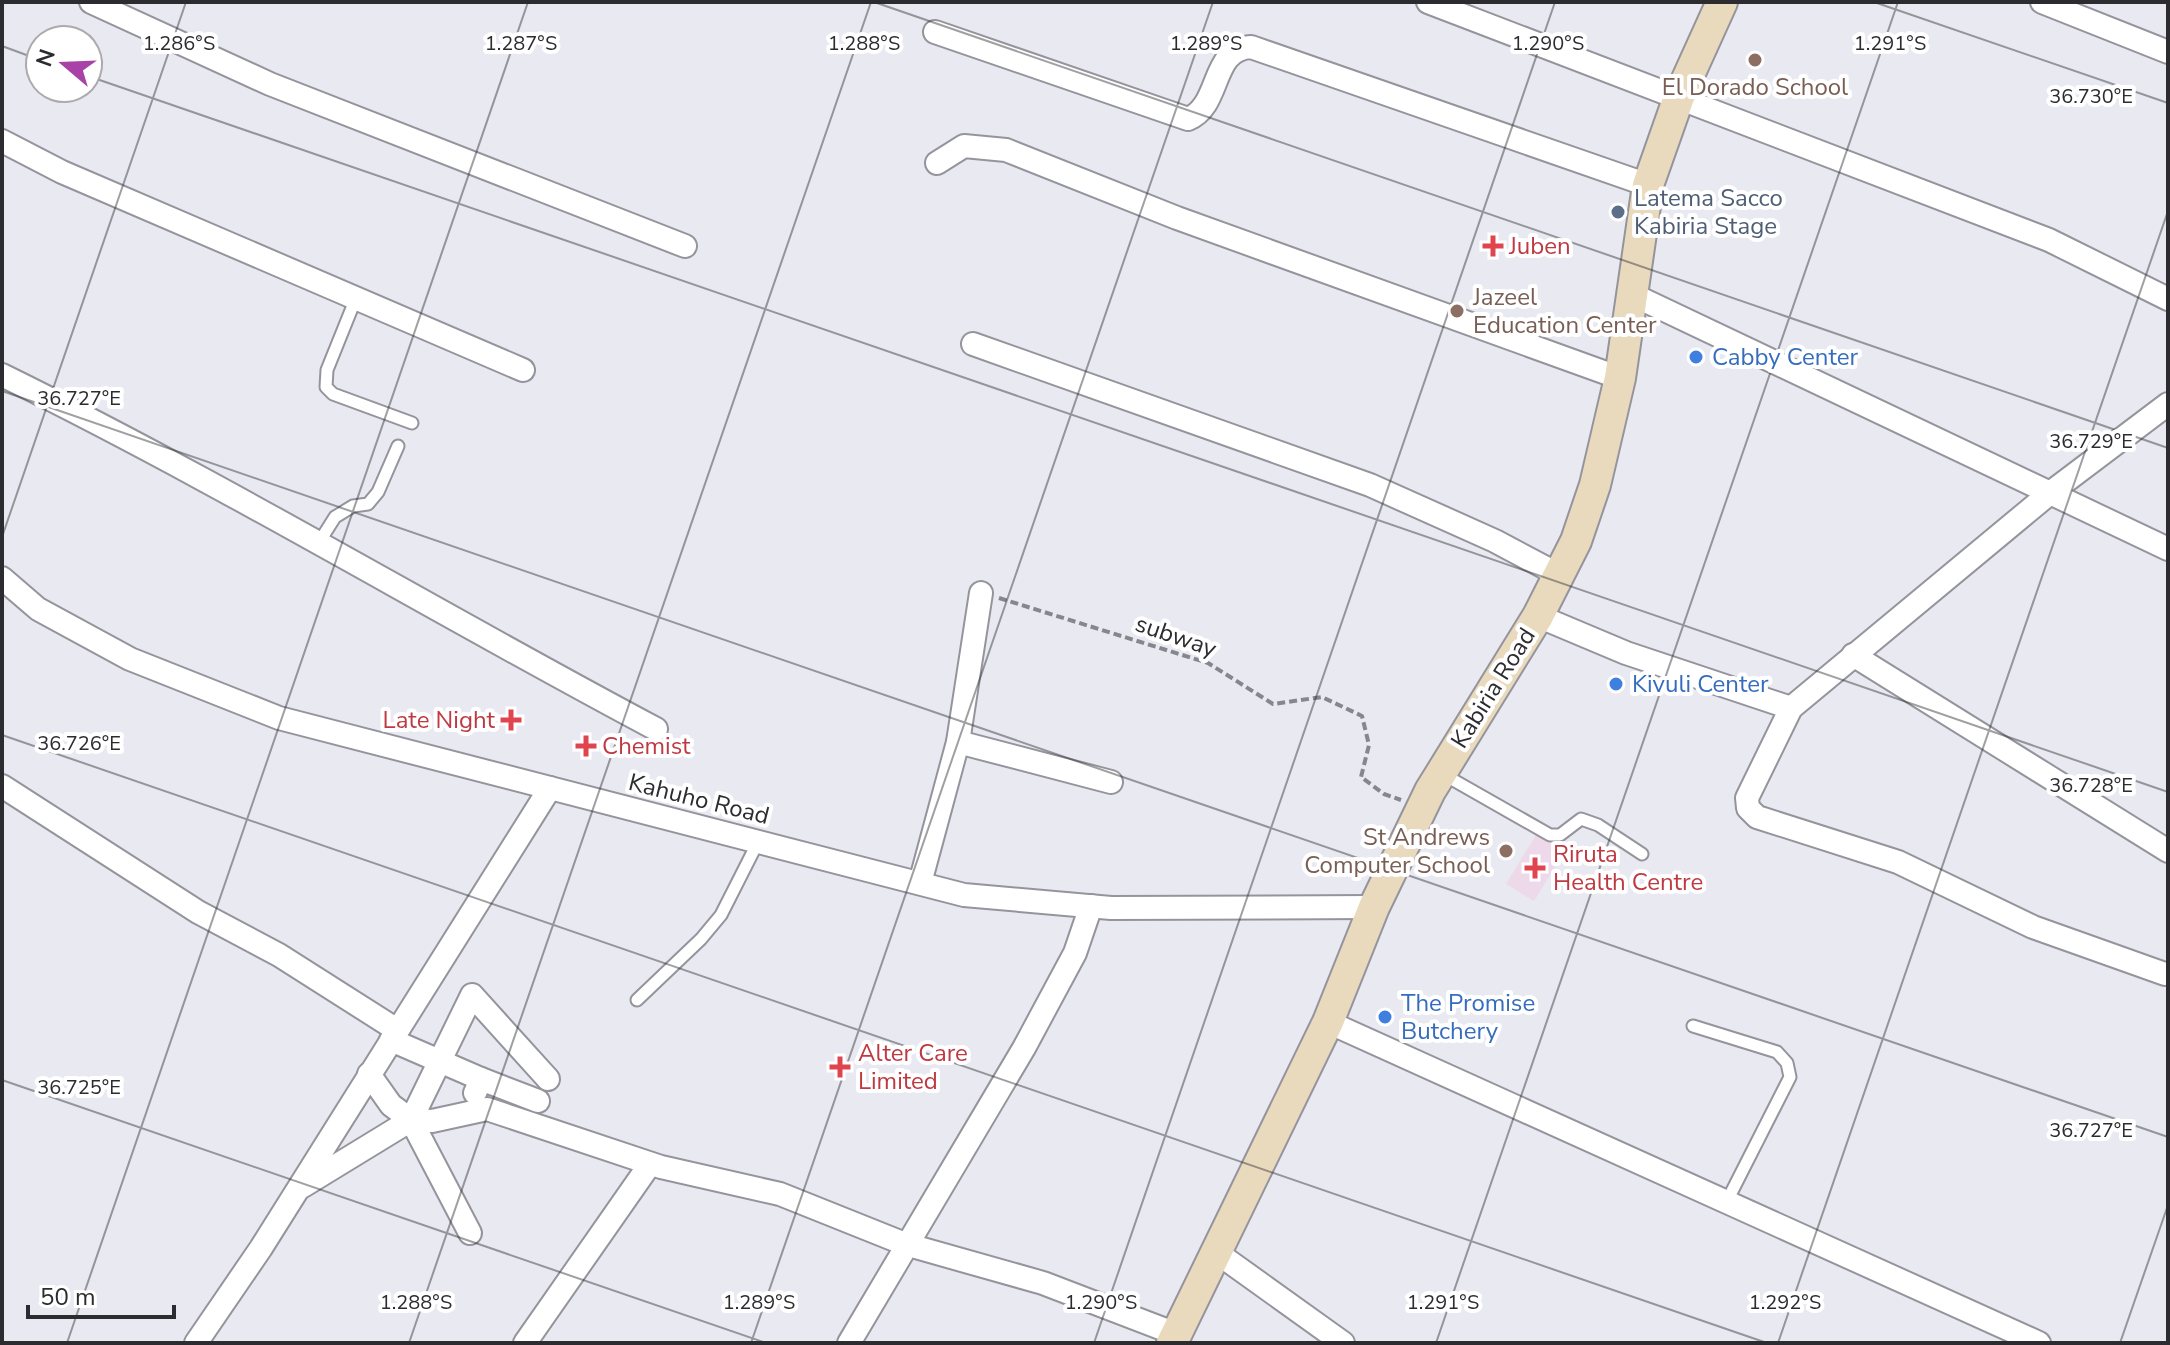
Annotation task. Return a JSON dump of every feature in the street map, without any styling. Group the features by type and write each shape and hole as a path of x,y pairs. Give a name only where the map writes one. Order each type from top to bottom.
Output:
{"main road":[{"name":"Kabiria Road","path":"1174,1339 1328,1022 1374,907 1423,807 1561,576 1595,485 1620,378 1648,185 1679,97 1722,2"}],"street":[{"path":"91,2 270,84 685,246"},
{"path":"1428,2 2049,240 2168,299"},
{"path":"2042,2 2168,52"},
{"path":"935,32 1188,119 1198,115 1207,104 1228,56 1237,48 1251,47 1648,185"},
{"path":"2,141 62,172 523,370"},
{"path":"937,163 964,146 1006,150 1177,218 1620,378"},
{"path":"1631,294 2168,549"},
{"path":"973,344 1370,485 1495,541 1561,576"},
{"path":"2,375 102,424 482,637 656,729"},
{"path":"2165,974 2033,927 1898,862 1757,817 1748,808 1747,798 1791,708 2050,493 2168,404"},
{"name":"Kahuho Road","path":"2,578 38,609 130,659 279,718 964,895 1091,906 1374,907"},
{"path":"920,883 958,742 981,593"},
{"path":"1538,616 1626,653 1791,708"},
{"path":"1853,655 2168,851"},
{"path":"958,742 1111,782"},
{"path":"2,786 198,912 279,955 394,1035 441,1062 538,1101"},
{"path":"196,1343 298,1188 550,788"},
{"path":"849,1343 1024,1048 1075,953 1091,906"},
{"path":"298,1188 411,1120 472,995 548,1079"},
{"path":"1328,1022 2039,1343"},
{"path":"369,1074 391,1105 411,1120 470,1233"},
{"path":"467,1113 481,1079"},
{"path":"411,1120 432,1121 487,1109 650,1164 780,1194 905,1244 1043,1283 1174,1339"},
{"path":"525,1343 650,1164"},
{"path":"1216,1252 1343,1343"}],"lane":[{"path":"356,298 327,370 326,387 333,394 412,423"},
{"path":"318,544 335,517 353,506 368,504 378,492 398,446"},
{"path":"1441,773 1550,835 1560,835 1581,819 1598,825 1642,854"},
{"path":"637,1000 701,939 721,915 758,842"},
{"path":"1693,1026 1777,1052 1787,1063 1790,1077 1727,1201"}],"path":[{"name":"subway","path":"981,593 1208,663 1273,704 1322,697 1336,703 1362,716 1369,745 1361,777 1384,794 1423,807"}],"shaded area":[{"name":"Riruta Health Centre","path":"1536,835 1564,852 1534,901 1506,884"}],"place":[{"name":"El Dorado School","path":"1755,60"},
{"name":"Latema Sacco Kabiria Stage","path":"1618,212"},
{"name":"Juben","path":"1493,246"},
{"name":"Jazeel Education Center","path":"1457,311"},
{"name":"Cabby Center","path":"1696,357"},
{"name":"Kivuli Center","path":"1616,684"},
{"name":"Late Night","path":"511,720"},
{"name":"Chemist","path":"586,746"},
{"name":"St Andrews Computer School","path":"1506,851"},
{"name":"Riruta Health Centre","path":"1535,868"},
{"name":"The Promise Butchery","path":"1385,1017"},
{"name":"Alter Care Limited","path":"840,1067"}]}
